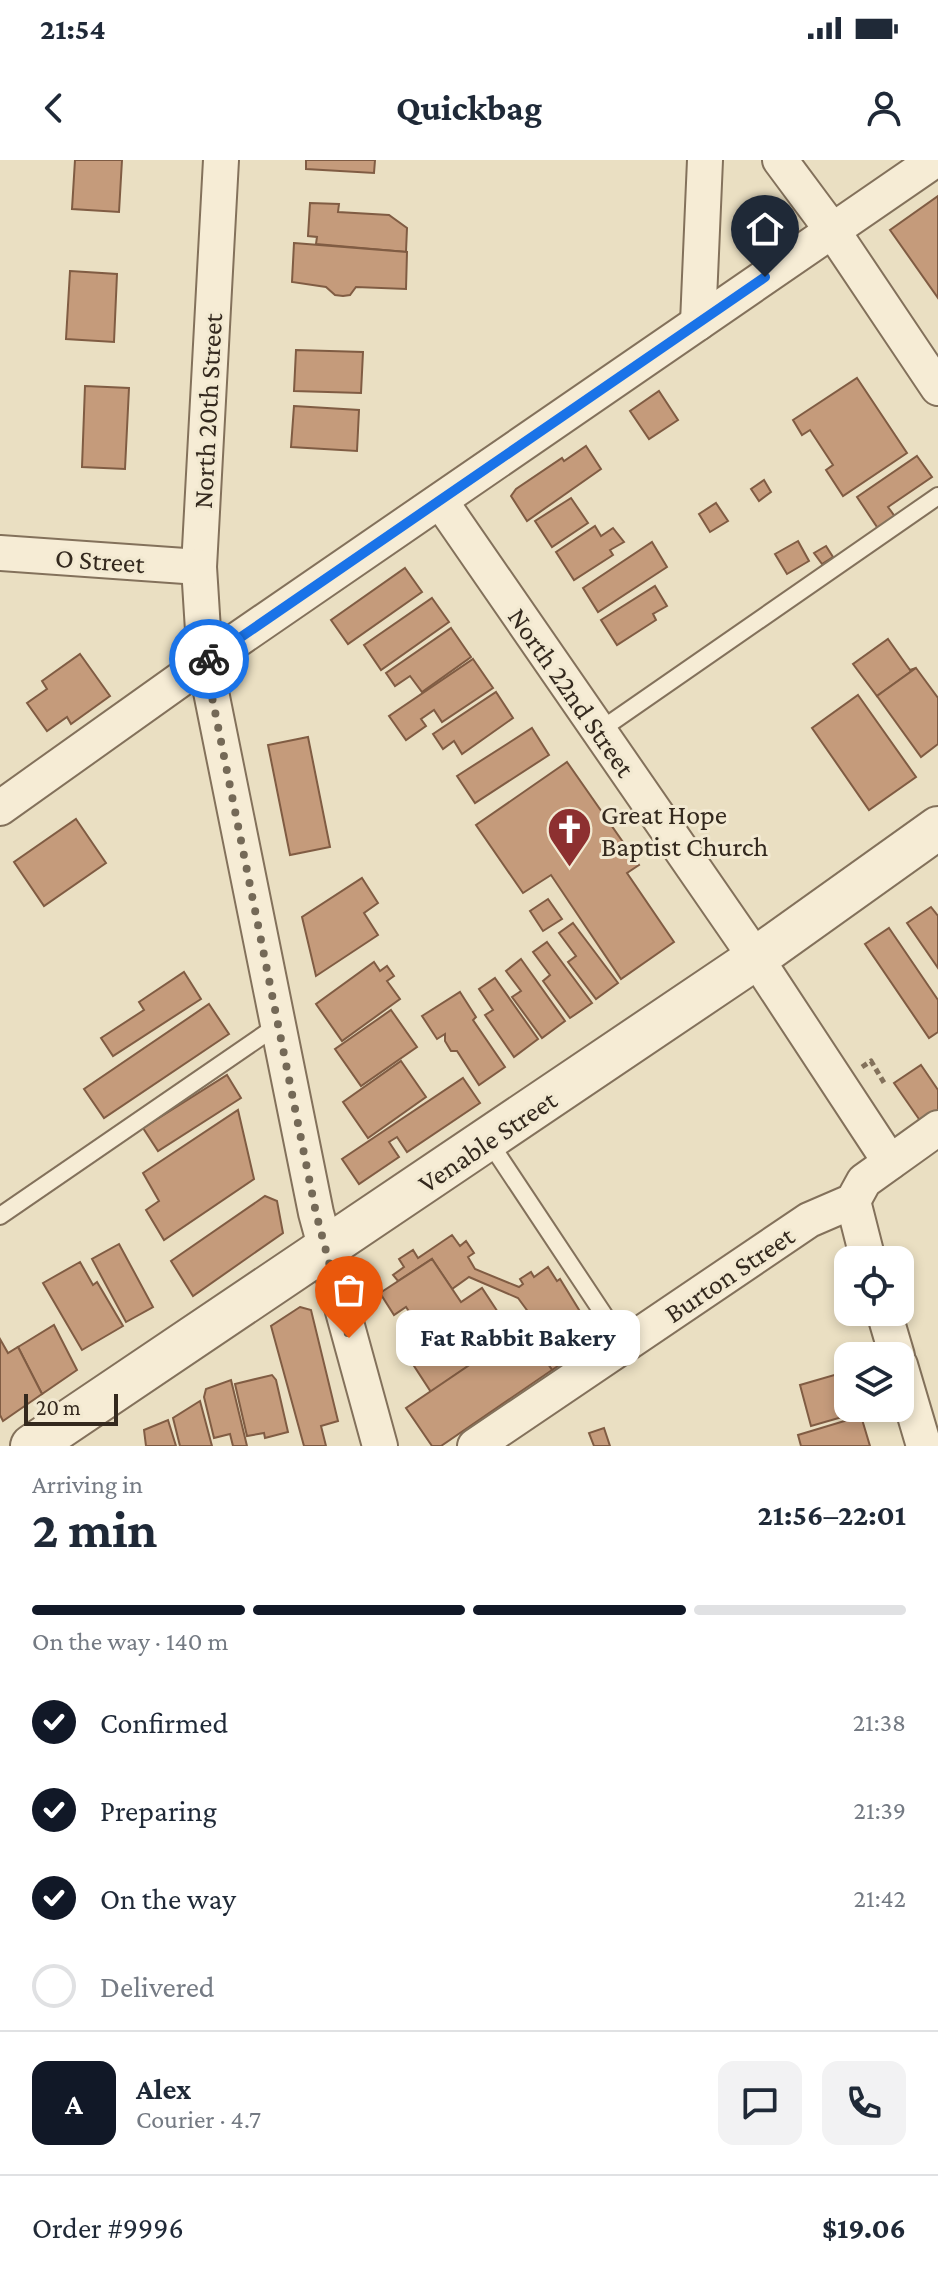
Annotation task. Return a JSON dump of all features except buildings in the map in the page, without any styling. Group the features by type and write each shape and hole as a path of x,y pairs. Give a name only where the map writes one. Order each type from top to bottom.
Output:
{"street":[{"name":"North 20th Street","path":"221,160 199,567 205,662 325,1251 380,1446"},
{"path":"698,323 705,160"},
{"path":"780,160 832,230 938,388"},
{"path":"0,808 205,662 935,160"},
{"name":"North 22nd Street","path":"441,502 756,958 890,1162"},
{"name":"O Street","path":"0,553 199,567"},
{"name":"Venable Street","path":"32,1446 756,958 938,828"},
{"name":"Burton Street","path":"475,1446 809,1220 853,1201 864,1181 938,1128"},
{"path":"853,1201 864,1246"},
{"path":"914,1412 924,1446"}],"lane":[{"path":"599,731 938,496"},
{"path":"0,1216 278,1025"},
{"path":"488,1140 624,1345"}],"path":[{"path":"871,1061 886,1086"}],"way so far":[{"path":"209,659 205,662 316,1213 349,1338"}],"place":[{"name":"Great Hope Baptist Church","path":"570,869"},
{"name":"Fat Rabbit Bakery","path":"349,1338"}],"route":[{"path":"209,659 435,507 765,277"}]}
